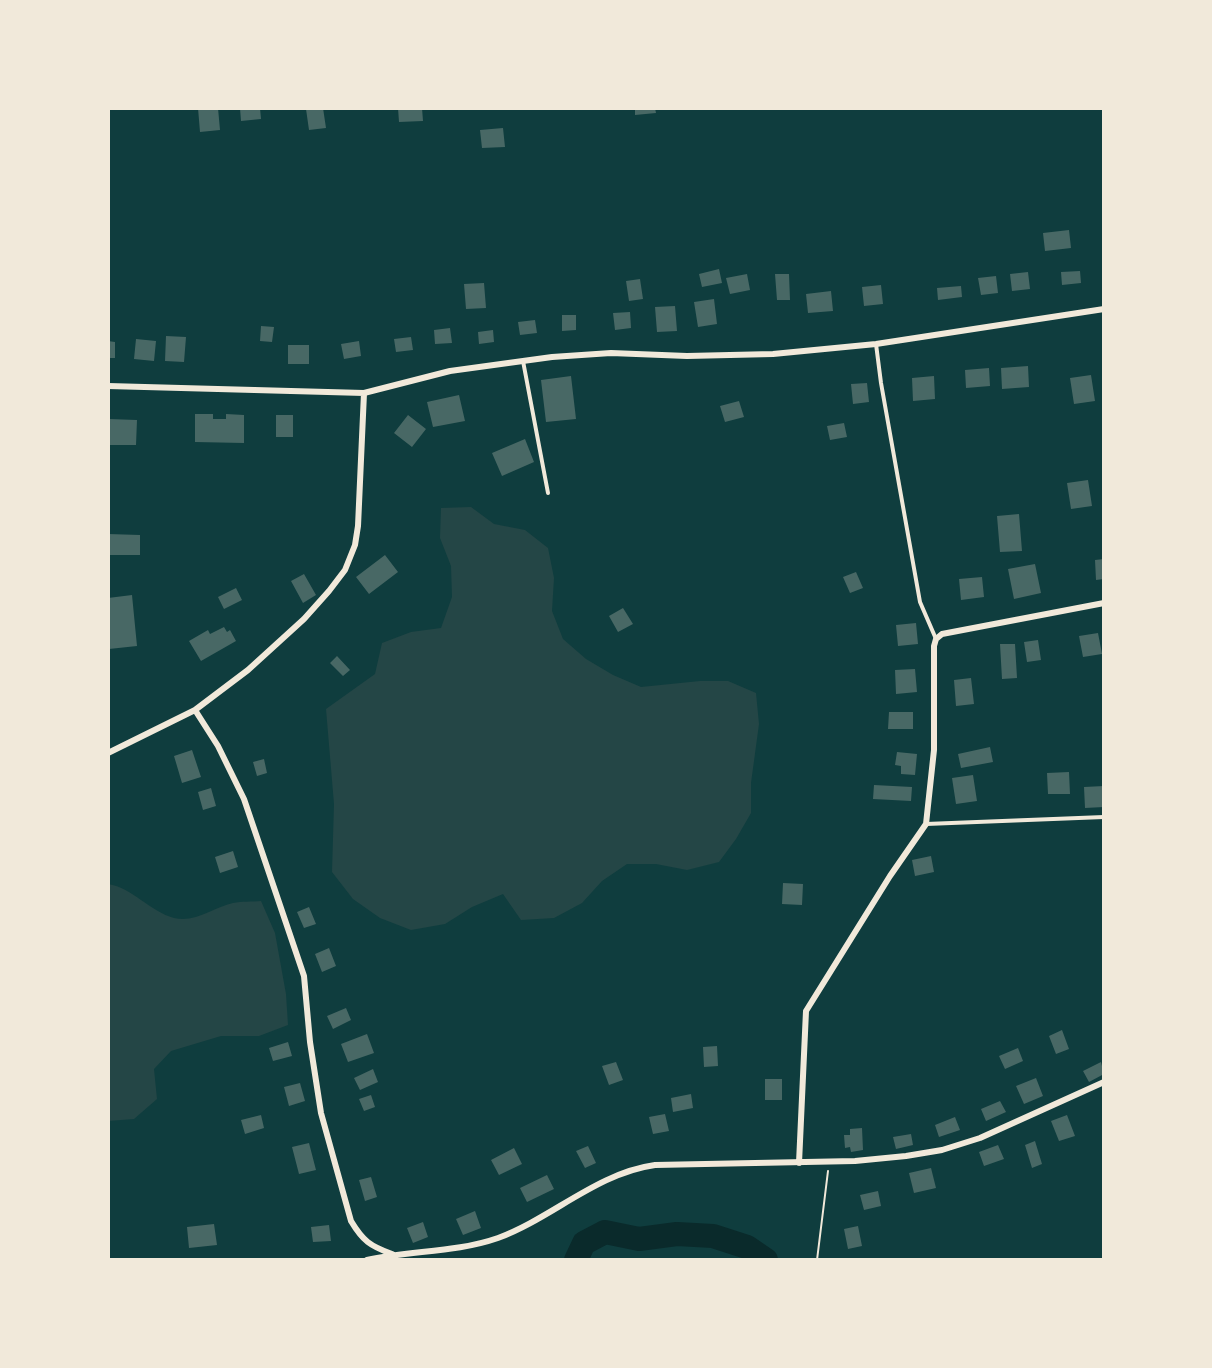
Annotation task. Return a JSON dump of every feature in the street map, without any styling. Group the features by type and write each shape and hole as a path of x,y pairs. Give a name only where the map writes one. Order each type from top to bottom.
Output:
{"street":[{"path":"108,386 364,393 450,370 523,361 611,353 687,356 772,354 876,344 1104,309"},
{"path":"108,753 195,710 248,670 304,619 345,570 355,545 358,526 364,393"},
{"path":"800,1163 806,1011 890,876 926,824 934,750 936,639 942,634 1104,603"},
{"path":"195,710 218,747 244,799 304,976 310,1042 321,1113 351,1221 370,1246 392,1254"},
{"path":"367,1260 392,1254 447,1250 477,1245 523,1227 597,1185 638,1167 829,1162 906,1156 942,1150 980,1138 1104,1082"}],"lane":[{"path":"876,344 918,594 936,639"},
{"path":"523,361 548,493"},
{"path":"926,824 1104,817"}],"path":[{"path":"816,1260 829,1162"}],"shaded area":[{"path":"471,507 494,524 525,530 548,548 554,578 552,611 563,639 586,659 613,675 641,687 700,681 728,681 756,693 759,724 751,783 751,813 719,862 687,870 656,864 627,864 602,881 582,903 554,918 521,920 503,894 472,907 445,924 411,930 380,918 353,899 332,872 334,804 326,709 375,674 382,643 411,632 441,628 452,597 451,566 440,538 441,508"},
{"path":"108,884 125,890 165,915 182,919 197,917 233,903 261,901 275,933 286,994 288,1025 259,1036 221,1036 171,1051 154,1069 157,1099 134,1119 108,1121"}],"building":[{"path":"198,108 218,108 220,130 200,132"},
{"path":"240,108 260,108 261,119 241,121"},
{"path":"323,108 326,128 309,130 306,109"},
{"path":"398,108 422,108 423,121 399,122"},
{"path":"635,108 655,108 656,113 635,115"},
{"path":"503,128 505,147 482,148 480,130"},
{"path":"1069,230 1071,248 1045,251 1043,233"},
{"path":"719,269 722,283 702,287 699,274"},
{"path":"1080,271 1081,283 1062,285 1061,272"},
{"path":"1028,272 1030,289 1012,291 1010,274"},
{"path":"747,274 750,290 730,294 726,278"},
{"path":"775,274 789,274 790,300 777,300"},
{"path":"996,276 998,293 981,295 978,278"},
{"path":"640,279 643,299 629,301 626,281"},
{"path":"484,283 486,308 466,309 464,284"},
{"path":"881,285 883,304 864,306 862,287"},
{"path":"961,286 962,297 938,300 937,288"},
{"path":"831,291 833,311 808,313 806,294"},
{"path":"714,299 717,324 698,327 694,302"},
{"path":"675,306 677,331 657,332 655,307"},
{"path":"630,312 631,328 615,330 613,313"},
{"path":"562,315 576,315 576,330 562,331"},
{"path":"535,320 537,333 520,335 518,322"},
{"path":"261,326 274,327 272,342 260,341"},
{"path":"450,328 452,343 435,344 434,330"},
{"path":"493,330 494,342 479,344 478,332"},
{"path":"166,336 186,337 184,362 165,361"},
{"path":"411,337 413,350 396,352 394,339"},
{"path":"136,339 156,341 154,361 134,359"},
{"path":"108,341 115,342 115,358 108,358"},
{"path":"359,341 361,356 344,359 341,344"},
{"path":"288,345 309,345 309,364 288,364"},
{"path":"1028,366 1029,387 1002,389 1001,368"},
{"path":"989,368 990,386 966,388 965,370"},
{"path":"1091,375 1095,401 1074,404 1070,378"},
{"path":"571,376 576,419 546,422 541,380"},
{"path":"934,376 935,399 913,401 912,378"},
{"path":"867,383 869,402 853,404 851,384"},
{"path":"459,395 465,421 433,427 427,402"},
{"path":"739,401 744,417 725,422 720,406"},
{"path":"195,414 213,414 213,419 226,419 226,414 244,415 244,443 195,442"},
{"path":"276,415 293,415 293,437 276,437"},
{"path":"408,415 426,429 412,447 394,433"},
{"path":"108,419 137,420 136,445 108,445"},
{"path":"844,423 847,437 830,440 827,426"},
{"path":"525,439 534,462 502,476 492,453"},
{"path":"1088,480 1092,506 1071,509 1067,483"},
{"path":"1019,514 1022,551 1000,552 997,516"},
{"path":"108,534 140,535 140,555 108,555"},
{"path":"385,555 398,572 369,594 356,577"},
{"path":"1104,559 1104,579 1096,580 1095,560"},
{"path":"1035,564 1041,593 1014,599 1008,569"},
{"path":"856,572 863,588 850,593 843,577"},
{"path":"304,574 316,595 303,603 291,581"},
{"path":"982,577 984,597 961,600 959,579"},
{"path":"236,588 242,600 224,609 218,597"},
{"path":"132,595 137,646 109,649 108,598"},
{"path":"623,608 633,624 618,632 609,616"},
{"path":"916,623 918,644 898,646 896,625"},
{"path":"224,627 227,632 230,630 236,641 201,661 189,641 208,630 210,634"},
{"path":"1098,633 1102,654 1083,657 1079,636"},
{"path":"1038,640 1041,660 1027,662 1024,642"},
{"path":"1000,644 1015,644 1017,678 1002,679"},
{"path":"337,656 350,670 343,676 330,663"},
{"path":"915,669 917,692 896,694 895,670"},
{"path":"971,678 974,704 956,706 954,680"},
{"path":"889,712 913,712 913,729 888,729"},
{"path":"990,747 993,762 961,768 958,754"},
{"path":"192,750 201,777 182,783 174,756"},
{"path":"897,752 917,754 915,775 901,774 901,766 895,765"},
{"path":"264,759 267,773 257,776 253,762"},
{"path":"1069,772 1070,794 1048,794 1047,773"},
{"path":"973,775 977,801 956,804 952,778"},
{"path":"874,785 912,787 911,801 873,799"},
{"path":"1104,786 1104,807 1085,808 1084,787"},
{"path":"211,788 216,806 203,810 198,792"},
{"path":"233,851 238,867 220,873 215,857"},
{"path":"931,856 934,872 915,876 912,860"},
{"path":"783,883 803,884 802,905 782,904"},
{"path":"309,907 316,924 304,928 297,912"},
{"path":"329,948 336,966 322,972 315,954"},
{"path":"346,1008 351,1020 333,1029 327,1016"},
{"path":"1062,1030 1069,1049 1056,1054 1049,1036"},
{"path":"367,1034 374,1053 348,1062 341,1044"},
{"path":"288,1042 292,1056 273,1061 269,1048"},
{"path":"717,1046 718,1066 704,1067 703,1047"},
{"path":"1018,1048 1023,1061 1005,1069 999,1056"},
{"path":"616,1062 623,1080 609,1085 602,1066"},
{"path":"1101,1062 1104,1074 1089,1082 1083,1071"},
{"path":"373,1069 378,1082 360,1090 354,1078"},
{"path":"1036,1078 1043,1096 1024,1104 1016,1086"},
{"path":"765,1079 782,1079 782,1100 765,1100"},
{"path":"300,1083 305,1101 289,1106 284,1087"},
{"path":"691,1094 693,1108 673,1112 671,1098"},
{"path":"371,1095 375,1107 364,1111 359,1099"},
{"path":"1000,1101 1006,1112 986,1121 981,1109"},
{"path":"665,1114 669,1131 653,1134 649,1117"},
{"path":"261,1115 264,1128 245,1134 241,1120"},
{"path":"1067,1115 1075,1136 1059,1141 1051,1121"},
{"path":"955,1117 960,1130 939,1137 935,1125"},
{"path":"862,1128 863,1150 851,1152 850,1147 845,1148 844,1135 850,1135 850,1129"},
{"path":"911,1134 913,1145 896,1149 893,1137"},
{"path":"1035,1141 1042,1164 1032,1168 1025,1145"},
{"path":"309,1143 316,1170 299,1174 292,1147"},
{"path":"998,1145 1004,1159 984,1166 979,1152"},
{"path":"588,1146 596,1163 585,1168 576,1151"},
{"path":"514,1148 522,1164 499,1175 491,1160"},
{"path":"931,1168 936,1188 914,1193 909,1173"},
{"path":"547,1175 554,1189 527,1202 520,1188"},
{"path":"371,1177 377,1197 365,1201 359,1180"},
{"path":"878,1191 881,1206 864,1210 860,1195"},
{"path":"475,1211 481,1228 463,1235 456,1219"},
{"path":"423,1222 428,1237 413,1243 407,1228"},
{"path":"214,1224 217,1245 189,1248 187,1227"},
{"path":"329,1225 331,1241 313,1242 311,1227"},
{"path":"858,1226 862,1246 848,1249 844,1229"}],"waterway":[{"path":"576,1260 584,1243 605,1232 639,1239 677,1234 713,1236 747,1247 766,1260"}]}
